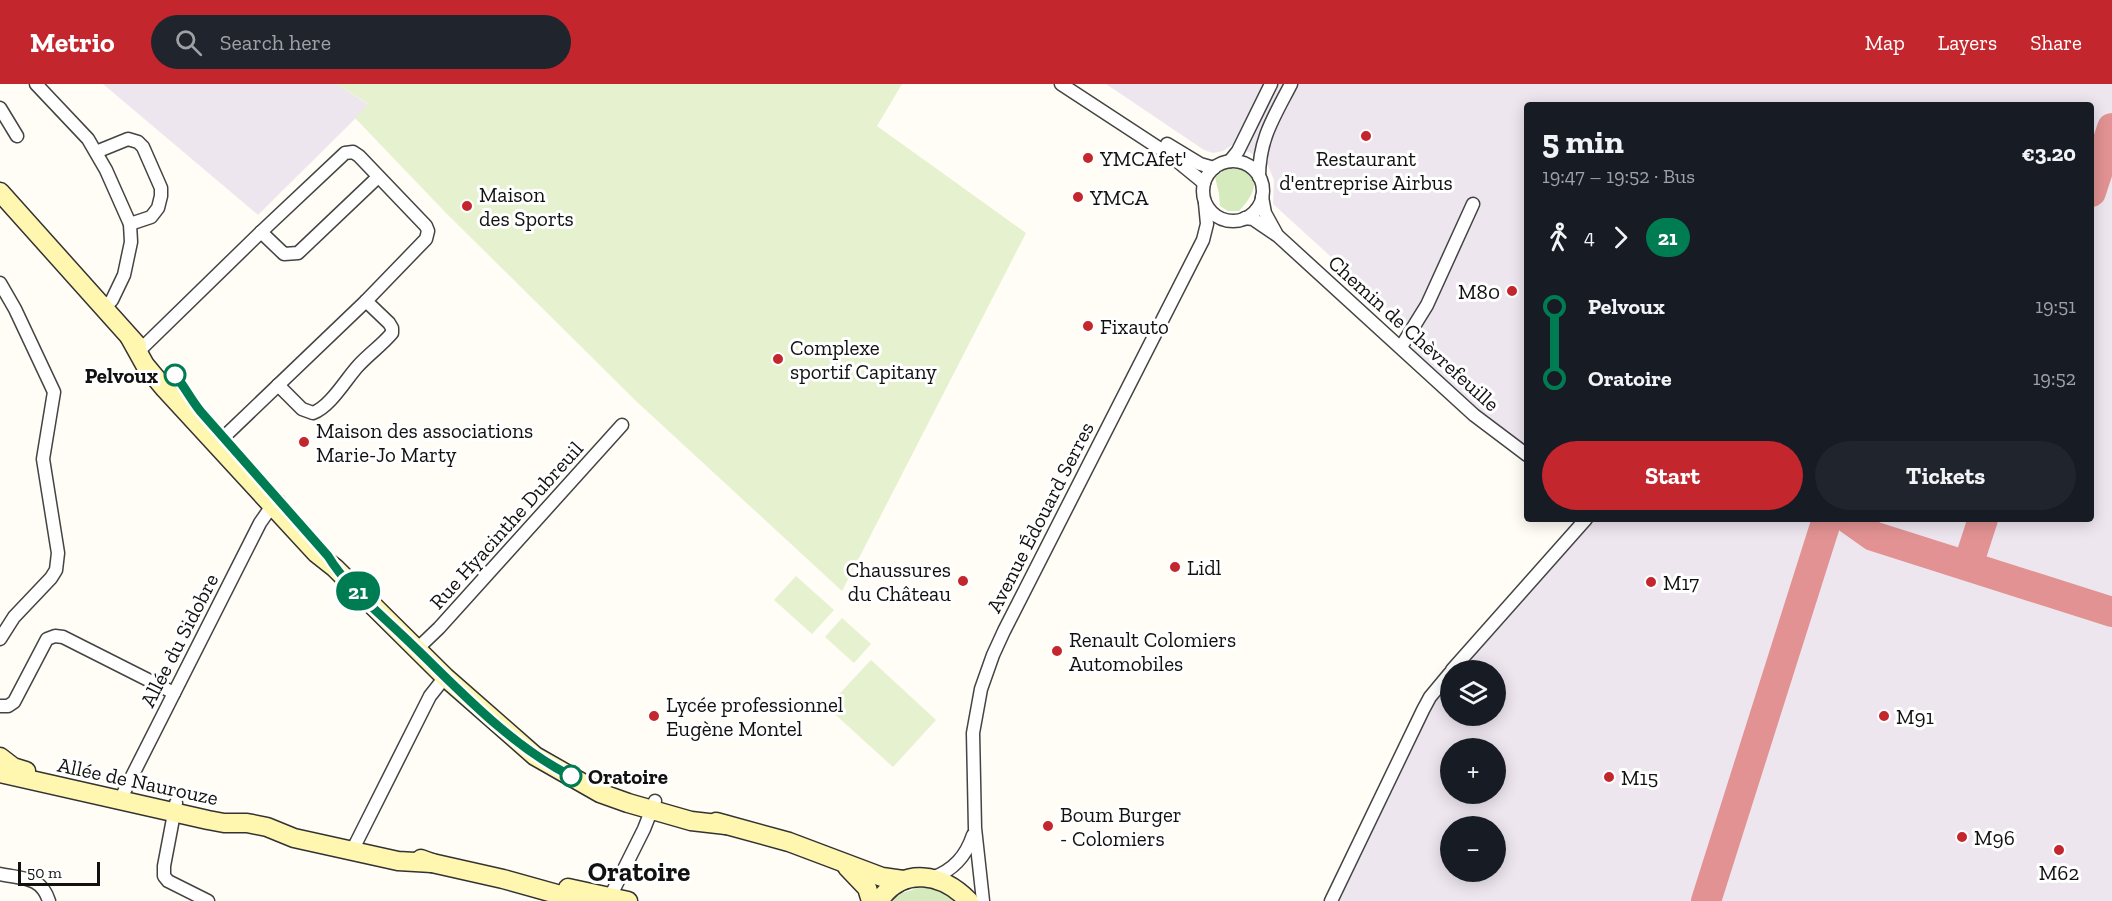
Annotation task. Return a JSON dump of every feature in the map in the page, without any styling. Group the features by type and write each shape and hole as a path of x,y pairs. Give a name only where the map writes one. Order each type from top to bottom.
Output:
{"main road":[{"path":"0,192 103,309 192,401 218,439 328,556 335,568 445,677 535,756 583,782 692,821 726,825 789,842 882,877 903,880"},
{"path":"0,757 20,770 122,796 175,808 222,812 247,823 267,827 294,838 355,847 399,861 432,864 503,879 582,901"},
{"name":"Allée de Naurouze","path":"0,773 122,796"},
{"path":"844,863 867,888 872,901"},
{"path":"879,901 888,890 903,880 913,877 932,878 952,886 969,901"},
{"path":"503,879 568,888 607,899 628,901"}],"street":[{"path":"36,84 79,128 96,152 115,188 130,224 131,242 124,275 112,300 103,309"},
{"path":"1061,84 1171,156 1204,183"},
{"path":"1075,84 1166,144 1200,164 1214,168"},
{"path":"1230,162 1271,84"},
{"path":"1259,177 1245,164 1230,162 1214,168 1204,183 1205,203 1211,212 1229,221 1245,218 1254,212 1262,197 1259,177 1264,137 1291,84"},
{"path":"0,108 18,136"},
{"path":"96,152 128,139 138,142 145,150 161,188 161,200 157,211 151,217 130,224"},
{"path":"135,343 261,232 345,153 357,155 424,224 428,233 424,241 366,301 218,439"},
{"path":"261,232 285,254 298,253 378,177"},
{"name":"Chemin de Chèvrefeuille","path":"1262,197 1265,213 1278,236"},
{"name":"Avenue Édouard Serres","path":"983,901 975,828 974,733 980,692 993,655 1203,240 1207,224 1205,203"},
{"path":"1401,347 1427,305 1473,203"},
{"name":"Chemin de Chèvrefeuille","path":"1245,218 1253,219 1278,236 1474,415 1524,453"},
{"name":"Avenue Édouard Serres","path":"1203,240 1215,229 1229,221"},
{"path":"0,283 15,309 54,392 43,459 58,553 56,570 51,578 2,632"},
{"path":"278,385 305,410 313,413 320,409 358,366 392,333 389,323 366,301"},
{"name":"Rue Hyacinthe Dubreuil","path":"417,649 440,628 622,425"},
{"name":"Allée du Sidobre","path":"122,796 260,523 276,503"},
{"path":"1462,660 1583,522"},
{"path":"0,706 8,706 14,702 47,639 55,636 63,637 174,693"},
{"path":"355,847 430,696 445,677"},
{"path":"1331,901 1427,702 1440,686"},
{"path":"607,899 653,806"},
{"path":"175,808 164,876 168,881 208,901"},
{"name":"Avenue Édouard Serres","path":"951,869 968,848 975,828"},
{"name":"Avenue Édouard Serres","path":"932,878 951,869 979,868"},
{"path":"0,873 40,884 45,888 50,901"}],"shaded area":[{"path":"103,84 337,84 369,105 258,215"},
{"path":"1106,84 2112,84 2112,901 1333,901 1423,710 1440,687 1440,726 1506,726 1506,660 1461,660 1583,522 2094,522 2094,102 1524,102 1524,462 1407,359 1420,338 1273,204 1274,180 1265,159 1232,145 1223,151 1213,153 1204,150"}],"green space":[{"name":"Complexe sportif Capitany","path":"337,84 902,84 877,126 1026,233 842,591 637,402 446,213 355,118 368,104"},
{"path":"1237,166 1252,174 1254,186 1249,199 1239,211 1228,211 1220,206 1215,177 1222,173 1222,169 1229,167 1234,169"},
{"path":"796,576 834,610 812,634 774,600"},
{"path":"842,618 871,644 854,663 825,637"},
{"path":"871,660 936,720 893,767 827,707"},
{"path":"922,887 941,891 955,901 890,901 902,893"}],"taxiway":[{"path":"2094,183 2112,128"},
{"path":"1706,901 1826,522"},
{"path":"1853,522 1873,536 2112,612"},
{"path":"1968,565 1982,522"}],"bus line":[{"name":"21","path":"175,375 201,412 280,500 328,556 335,568 378,612 492,720 535,756 571,776"}],"place":[{"name":"Restaurant d'entreprise Airbus","path":"1366,136"},
{"name":"YMCAfet'","path":"1088,158"},
{"name":"YMCA","path":"1078,197"},
{"name":"Maison des Sports","path":"467,206"},
{"name":"M80","path":"1512,291"},
{"name":"Fixauto","path":"1088,326"},
{"name":"Complexe sportif Capitany","path":"778,359"},
{"name":"Pelvoux","path":"175,375"},
{"name":"Maison des associations Marie-Jo Marty","path":"304,442"},
{"name":"Lidl","path":"1175,567"},
{"name":"Chaussures du Château","path":"963,581"},
{"name":"M17","path":"1651,582"},
{"name":"Renault Colomiers Automobiles","path":"1057,651"},
{"name":"Lycée professionnel Eugène Montel","path":"654,716"},
{"name":"M91","path":"1884,716"},
{"name":"Oratoire","path":"571,776"},
{"name":"M15","path":"1609,777"},
{"name":"Boum Burger - Colomiers","path":"1048,826"},
{"name":"M96","path":"1962,837"},
{"name":"M62","path":"2059,850"}],"district":[{"name":"Oratoire","path":"639,872"}]}
